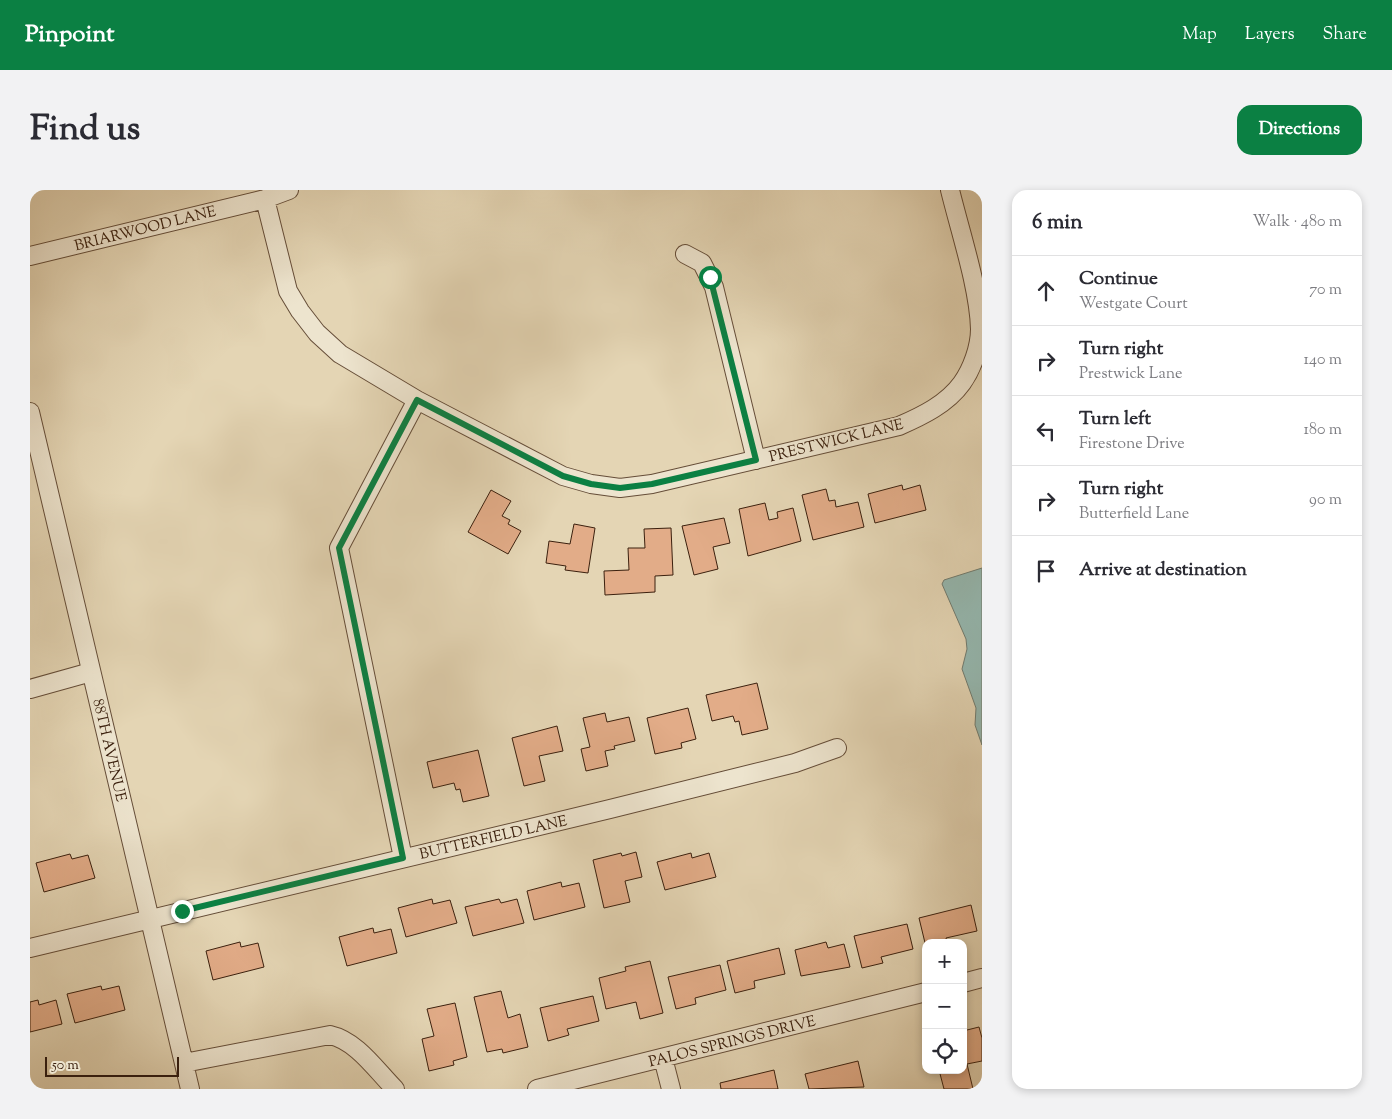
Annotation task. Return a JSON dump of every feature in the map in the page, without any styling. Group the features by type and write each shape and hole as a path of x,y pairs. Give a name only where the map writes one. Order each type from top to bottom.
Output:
{"street":[{"name":"BRIARWOOD LANE","path":"30,256 265,199 289,190"},
{"name":"PRESTWICK LANE","path":"265,199 288,290 300,311 317,332 340,354 417,400 563,476 591,484 620,488 652,484 899,426 925,414 947,398 962,383 974,359 980,330 976,298 950,190"},
{"path":"685,254 702,263 714,287 756,460"},
{"path":"403,858 339,548 417,400"},
{"name":"88TH AVENUE","path":"30,412 190,1089"},
{"path":"30,688 91,672"},
{"name":"BUTTERFIELD LANE","path":"30,948 796,763 838,748"},
{"path":"967,982 982,978"},
{"name":"PALOS SPRINGS DRIVE","path":"537,1089 922,993"},
{"path":"184,1063 330,1035 341,1038 352,1045 395,1089"},
{"path":"663,1058 671,1089"}],"water":[{"path":"982,568 982,745 975,725 976,708 962,669 967,649 966,639 942,584 944,580"}],"building":[{"path":"902,485 903,490 920,485 926,510 875,523 868,494"},
{"path":"826,489 829,501 835,500 836,507 858,502 864,527 813,540 802,495"},
{"path":"491,490 511,501 502,516 510,520 508,524 521,531 508,554 468,532"},
{"path":"765,503 769,520 778,518 777,512 793,508 801,541 748,556 739,509"},
{"path":"724,518 730,543 713,547 718,569 694,575 682,526"},
{"path":"574,524 595,528 588,573 565,570 566,566 546,563 549,541 570,544"},
{"path":"671,528 673,575 655,576 655,592 605,595 604,571 629,570 628,548 645,548 644,529"},
{"path":"757,683 768,729 742,735 739,721 735,722 733,716 712,721 706,695"},
{"path":"688,708 696,739 681,743 682,748 655,754 647,718"},
{"path":"605,713 607,722 629,717 635,741 614,746 615,749 605,751 608,766 586,771 581,749 590,747 583,718"},
{"path":"557,726 563,751 539,756 545,781 524,786 512,738"},
{"path":"478,750 489,796 463,802 460,789 456,790 454,783 433,788 427,762"},
{"path":"636,852 642,877 625,881 630,902 604,908 593,860 621,853 622,856"},
{"path":"691,853 692,858 709,853 716,877 665,890 657,862"},
{"path":"70,854 72,859 88,855 95,878 44,892 36,863"},
{"path":"561,882 562,887 579,883 585,907 534,920 527,891"},
{"path":"432,899 433,904 450,900 457,923 406,937 398,908"},
{"path":"499,899 501,903 517,899 524,923 473,936 465,907"},
{"path":"971,905 977,931 946,939 924,939 919,918"},
{"path":"907,924 913,949 881,957 883,963 862,968 854,936"},
{"path":"373,928 374,933 391,929 397,953 347,966 339,937"},
{"path":"240,942 241,947 258,943 264,967 213,980 206,951"},
{"path":"826,942 828,948 844,944 850,967 801,976 795,950"},
{"path":"779,948 785,974 754,981 755,988 735,993 727,961"},
{"path":"650,961 663,1013 640,1019 636,1002 606,1009 599,978 626,971 625,967"},
{"path":"720,965 726,990 695,998 696,1004 676,1009 668,977"},
{"path":"101,986 102,990 119,986 125,1010 75,1023 67,994"},
{"path":"501,991 508,1018 520,1014 528,1047 503,1053 502,1049 487,1052 474,997"},
{"path":"593,996 599,1021 567,1029 569,1035 548,1041 540,1008"},
{"path":"38,1000 39,1005 56,1000 62,1024 30,1032 30,1002"},
{"path":"455,1003 467,1057 453,1061 454,1065 429,1071 422,1039 434,1036 427,1009"},
{"path":"979,1027 982,1038 982,1061 967,1064 967,1030"},
{"path":"858,1061 864,1087 809,1089 805,1074"},
{"path":"967,1064 973,1089 944,1089 940,1074 967,1074"},
{"path":"774,1070 778,1089 721,1089 720,1083"}],"route":[{"path":"182,911 403,858 339,548 417,400 563,476 591,484 620,488 652,484 756,460 710,277"}]}
